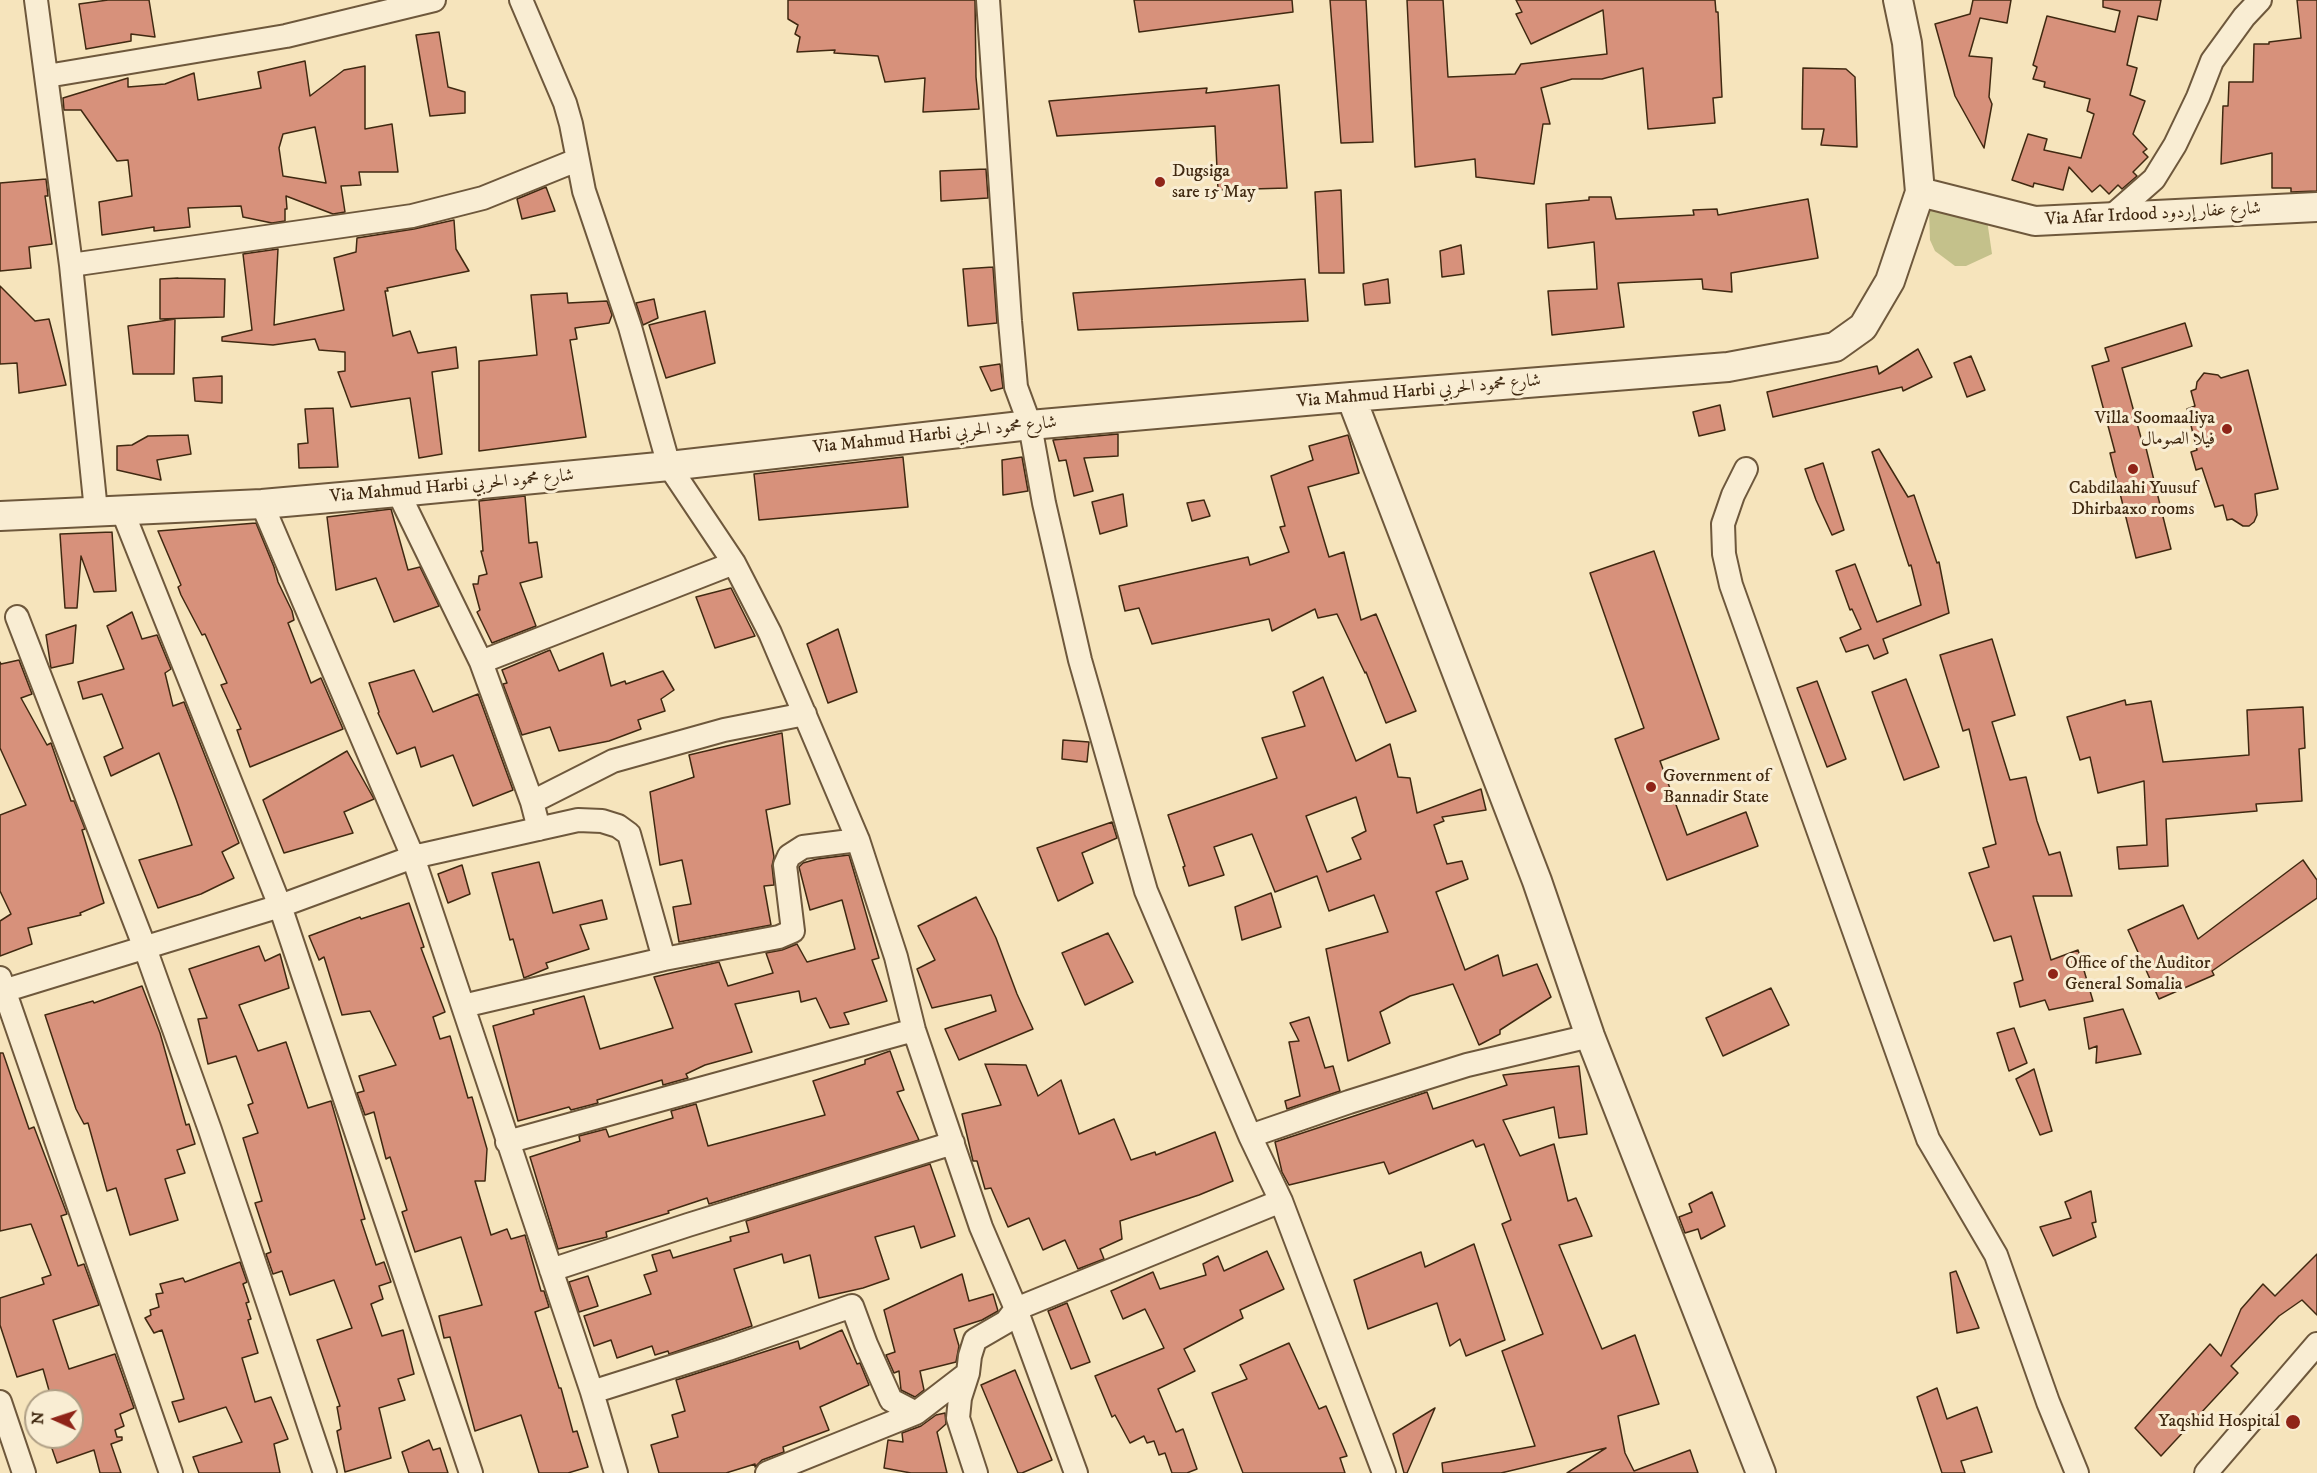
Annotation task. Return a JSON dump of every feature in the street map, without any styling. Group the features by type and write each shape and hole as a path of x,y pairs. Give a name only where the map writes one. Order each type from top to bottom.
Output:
{"street":[{"path":"36,0 71,265 109,511 280,906 471,1473"},
{"path":"47,76 286,36 359,8 434,0"},
{"path":"521,0 565,103 584,191 630,327 669,466 734,563 770,633 858,840 896,957 914,1030 981,1227 1016,1309 1076,1473"},
{"path":"988,0 1016,387 1030,425 1044,503 1080,660 1146,891 1250,1136 1281,1201 1384,1473"},
{"path":"1898,0 1907,43 1920,192"},
{"path":"2112,216 2154,179 2175,144 2198,97 2212,61 2244,17 2260,0"},
{"path":"71,265 412,216 483,198 577,160"},
{"name":"Via Mahmud Harbi شارع محمود الحربي","path":"0,516 262,504 669,466 1030,425 1351,396 1728,367 1835,347 1863,327 1890,281 1903,236 1920,192"},
{"name":"Via Afar Irdood شارع عفار إردود","path":"1920,192 2035,221 2317,207"},
{"path":"1351,396 1537,881 1590,1036 1761,1473"},
{"path":"1746,469 1733,495 1723,524 1724,554 1731,585 1928,1139 1996,1255 2048,1402 2077,1473"},
{"path":"398,492 481,662 532,802 539,829"},
{"path":"262,504 413,857 592,1392 616,1473"},
{"path":"481,662 734,563"},
{"path":"16,617 145,948 210,1130 325,1473"},
{"path":"532,802 613,761 724,730 804,714"},
{"path":"171,1473 1,987 145,948 280,906 413,857 578,820 602,821 618,826 629,834 664,959"},
{"path":"463,1006 664,959 779,937 793,931 785,865 789,856 803,847 858,840"},
{"path":"507,1142 914,1030"},
{"path":"1250,1136 1467,1065 1590,1036"},
{"path":"551,1270 953,1143"},
{"path":"976,1473 958,1418 960,1398 975,1340 1006,1322 1016,1309 1281,1201"},
{"path":"592,1392 728,1349 852,1306 891,1400 916,1413"},
{"path":"2206,1473 2317,1344"},
{"path":"768,1473 916,1413 968,1373"},
{"path":"0,1401 24,1473"}],"shaded area":[{"path":"1929,210 1986,213 1992,254 1966,266 1955,266 1935,251 1930,240"}],"building":[{"path":"108,0 149,0 155,37 131,34 131,41 86,49 79,4"},
{"path":"788,0 975,0 976,77 979,109 923,112 925,78 885,82 878,56 834,53 835,50 797,52 800,37 795,34 798,25 788,19"},
{"path":"1134,0 1292,0 1293,12 1139,32"},
{"path":"1330,0 1366,0 1373,142 1341,143"},
{"path":"1407,0 1443,0 1448,77 1515,74 1521,64 1607,54 1603,10 1531,44 1516,14 1522,12 1516,0 1715,0 1716,12 1718,12 1722,97 1713,98 1715,123 1648,129 1643,68 1602,79 1572,79 1541,88 1550,124 1543,124 1534,184 1476,177 1475,159 1415,167"},
{"path":"1973,0 2011,0 2007,23 1980,18 1969,56 1992,58 1989,97 1992,104 1984,148 1955,96 1935,24 1970,14"},
{"path":"2103,0 2161,0 2157,20 2138,16 2127,65 2137,68 2130,95 2145,101 2133,134 2147,149 2143,152 2148,157 2133,172 2137,176 2122,189 2118,185 2109,194 2100,185 2092,192 2069,167 2063,190 2034,183 2033,187 2012,180 2028,134 2047,139 2044,150 2081,158 2094,114 2087,111 2090,99 2044,87 2045,82 2033,79 2037,67 2033,65 2047,16 2115,32 2120,11 2103,7"},
{"path":"2297,0 2317,0 2317,191 2291,192 2291,188 2272,188 2272,153 2221,164 2223,106 2228,106 2229,82 2253,82 2254,44 2269,44 2269,42 2301,38"},
{"path":"439,32 448,87 465,92 465,113 430,116 416,35"},
{"path":"305,61 310,96 344,70 365,66 365,129 392,124 398,172 359,172 361,185 341,186 345,212 333,214 286,196 285,221 272,223 243,217 241,206 188,208 190,227 154,231 154,227 102,235 99,202 132,196 128,160 117,161 81,110 64,110 63,98 128,78 128,87 165,84 194,73 198,100 261,88 258,72","holes":["315,127 326,183 283,176 279,148 283,134"]},
{"path":"1803,68 1846,69 1855,77 1857,147 1821,145 1824,129 1802,129"},
{"path":"1279,85 1287,188 1218,190 1215,126 1057,136 1049,101 1207,88 1206,93"},
{"path":"986,169 988,198 941,201 940,171"},
{"path":"46,179 48,196 45,196 52,244 29,247 31,268 0,271 0,183"},
{"path":"546,187 555,211 522,219 517,199"},
{"path":"1341,190 1344,273 1319,273 1315,192"},
{"path":"1589,197 1611,197 1616,219 1694,215 1693,210 1717,209 1718,215 1808,199 1818,258 1731,273 1732,292 1703,289 1702,279 1618,283 1624,327 1552,335 1548,291 1597,289 1594,242 1548,248 1546,204 1589,200"},
{"path":"454,220 456,249 469,271 387,288 388,291 385,291 393,336 410,331 418,353 456,347 458,368 432,372 442,454 419,458 410,398 351,407 338,372 345,371 345,352 319,350 315,339 273,345 222,341 222,337 252,330 243,254 278,249 274,325 344,310 334,258 356,252 357,238"},
{"path":"1461,245 1464,274 1442,277 1440,251"},
{"path":"993,267 997,323 968,326 963,269"},
{"path":"160,279 225,279 224,317 160,319"},
{"path":"1305,279 1308,321 1078,330 1073,293"},
{"path":"1388,279 1390,303 1365,305 1363,284"},
{"path":"0,286 35,321 49,319 66,385 19,393 17,363 0,364"},
{"path":"567,293 568,303 607,301 612,315 609,323 575,328 577,339 570,340 586,437 479,451 479,361 537,355 531,295"},
{"path":"654,299 658,318 643,325 636,303"},
{"path":"705,311 715,363 666,378 649,325"},
{"path":"175,319 174,374 133,374 128,326"},
{"path":"2185,323 2192,346 2122,368 2143,445 2145,444 2171,549 2136,558 2110,453 2115,452 2092,366 2109,361 2105,348"},
{"path":"1918,349 1932,377 1903,391 1902,387 1773,417 1767,392 1877,366 1879,374"},
{"path":"1971,356 1985,390 1967,397 1954,363"},
{"path":"1000,364 1003,388 991,391 980,367"},
{"name":"Villa Soomaaliya فيلا الصومال","path":"2248,370 2278,489 2255,494 2257,515 2249,526 2243,526 2232,519 2227,520 2223,505 2215,507 2202,468 2196,470 2191,452 2197,450 2187,409 2195,406 2191,391 2196,389 2197,382 2204,373 2218,375 2221,378"},
{"path":"222,376 222,403 195,401 193,378"},
{"path":"1720,405 1725,430 1699,436 1693,412"},
{"path":"333,408 338,467 299,468 298,444 308,443 305,409"},
{"path":"1118,434 1118,456 1084,458 1093,491 1074,496 1066,460 1059,461 1053,440"},
{"path":"188,435 191,454 157,460 161,480 117,470 117,446 132,445 148,436"},
{"path":"1348,435 1359,473 1308,487 1329,557 1344,552 1361,620 1376,614 1416,711 1386,723 1366,672 1337,614 1318,618 1315,609 1272,631 1269,619 1152,644 1139,608 1125,611 1119,586 1248,557 1250,565 1289,552 1280,527 1285,526 1271,476 1313,460 1309,446"},
{"path":"1879,449 1908,497 1914,495 1937,563 1939,562 1949,613 1883,639 1888,653 1874,659 1868,645 1846,652 1840,638 1861,629 1852,609 1850,610 1836,571 1855,564 1877,622 1921,605 1911,565 1909,566 1872,452"},
{"path":"903,457 908,507 759,520 754,474"},
{"path":"1022,457 1028,491 1003,495 1002,460"},
{"path":"1823,463 1844,530 1832,535 1805,469"},
{"path":"1123,494 1127,526 1100,534 1092,502"},
{"path":"525,496 529,543 537,542 542,577 520,583 536,626 492,643 477,612 480,610 473,584 478,584 479,576 487,574 481,551 483,551 479,501"},
{"path":"1204,500 1210,516 1192,521 1187,503"},
{"path":"391,509 408,570 420,567 439,606 394,622 376,578 336,590 327,517"},
{"path":"256,523 278,582 292,611 294,620 288,623 311,683 321,678 343,729 250,767 237,730 241,729 221,685 227,683 205,634 202,635 181,595 178,587 181,585 158,531"},
{"path":"112,532 116,591 94,592 81,556 77,608 65,608 60,534"},
{"path":"1654,551 1719,739 1660,761 1687,835 1746,812 1758,846 1667,880 1615,739 1644,728 1590,573"},
{"path":"731,588 755,636 715,648 696,597"},
{"path":"132,612 142,639 157,635 171,669 165,673 173,706 184,702 239,843 222,852 234,878 201,894 158,908 139,860 192,845 176,799 159,753 111,776 104,757 123,748 102,694 83,699 78,682 124,669 107,626"},
{"path":"76,625 73,663 51,668 46,635"},
{"path":"838,629 857,692 828,703 807,644"},
{"path":"1992,639 2015,715 1992,722 2010,780 2026,777 2037,821 2049,855 2060,852 2072,896 2033,896 2051,960 2078,950 2093,1001 2049,1010 2045,1000 2020,1007 2014,983 2023,980 2011,936 1994,941 1969,873 1989,867 1983,848 1996,844 1969,729 1963,731 1940,655"},
{"path":"550,650 559,671 603,653 611,686 625,681 626,684 663,671 674,690 661,699 665,711 638,720 641,729 609,741 559,751 550,727 522,735 503,684 507,683 502,670"},
{"path":"19,660 32,694 21,698 47,745 51,743 71,801 74,801 85,829 82,830 104,903 80,913 81,915 28,928 32,944 0,956 0,921 11,914 0,891 0,815 26,805 0,748 0,662 1,664"},
{"path":"414,670 433,712 478,694 513,790 473,806 453,755 421,767 415,747 397,754 378,713 369,683"},
{"path":"1323,677 1356,761 1390,744 1398,777 1410,778 1417,813 1481,789 1486,810 1442,817 1444,821 1434,825 1447,864 1462,861 1468,879 1436,892 1465,970 1498,955 1503,976 1537,964 1551,997 1500,1030 1500,1034 1479,1045 1453,984 1410,996 1380,1012 1390,1043 1348,1061 1326,949 1388,932 1374,895 1329,911 1317,876 1275,892 1252,834 1214,847 1224,875 1189,886 1183,867 1185,866 1168,815 1277,778 1262,738 1305,726 1293,692","holes":["1356,797 1366,831 1352,838 1361,859 1327,872 1306,816"]},
{"path":"1906,679 1939,767 1904,780 1872,692"},
{"path":"1817,681 1846,759 1827,767 1797,688"},
{"path":"2125,700 2126,705 2151,701 2163,762 2249,755 2247,710 2303,707 2305,748 2299,749 2302,801 2256,804 2257,811 2166,819 2168,866 2119,869 2117,847 2147,845 2144,781 2098,793 2090,757 2080,760 2067,717"},
{"path":"782,733 790,804 766,810 774,857 772,866 774,885 764,886 771,925 679,942 673,907 691,904 682,860 660,865 650,792 694,777 689,755"},
{"path":"1063,740 1089,742 1087,762 1062,759"},
{"path":"347,751 374,799 344,812 353,833 284,853 263,800"},
{"path":"1112,822 1117,838 1082,853 1093,883 1058,901 1037,848"},
{"path":"849,855 879,958 872,960 887,1001 844,1013 849,1024 830,1028 816,998 801,1002 799,991 735,1004 752,1052 705,1065 686,1074 688,1078 663,1085 662,1080 597,1100 598,1103 571,1110 569,1107 518,1121 493,1026 534,1014 533,1010 584,996 600,1049 673,1028 654,977 719,962 728,986 773,973 766,953 797,944 807,962 855,949 842,900 810,910 799,867 803,863 817,859"},
{"path":"2303,860 2317,880 2317,898 2212,971 2214,975 2159,999 2128,930 2183,905 2198,939"},
{"path":"539,862 553,913 602,900 607,919 580,925 589,949 546,963 548,968 524,978 513,939 510,940 492,873"},
{"path":"462,865 470,894 448,903 438,874"},
{"path":"1271,893 1281,927 1242,940 1235,907"},
{"path":"976,897 996,938 1033,1029 959,1060 945,1029 996,1011 991,995 932,1008 917,969 935,960 918,926"},
{"path":"409,903 424,947 421,948 445,1012 433,1017 440,1039 450,1036 468,1098 472,1097 487,1149 485,1181 475,1181 491,1235 507,1229 511,1239 525,1235 541,1291 544,1291 549,1307 535,1312 559,1388 561,1388 573,1432 577,1431 588,1467 568,1473 539,1473 521,1415 475,1431 450,1337 444,1338 439,1316 482,1305 461,1237 415,1252 402,1212 407,1210 390,1157 386,1159 374,1112 365,1115 357,1093 364,1091 359,1076 396,1065 370,1011 342,1015 324,957 319,960 309,936 360,917 361,919"},
{"path":"1108,933 1133,982 1085,1005 1062,953"},
{"path":"259,946 265,961 280,954 289,988 239,1005 258,1051 286,1042 308,1108 331,1101 365,1219 361,1220 376,1265 384,1262 391,1282 379,1286 383,1299 371,1304 382,1336 403,1330 414,1374 398,1379 405,1400 379,1408 391,1458 345,1472 337,1431 341,1429 337,1407 340,1406 317,1340 352,1328 334,1280 290,1295 282,1271 273,1274 266,1254 271,1252 255,1203 262,1201 243,1138 258,1133 248,1105 253,1103 236,1056 208,1064 198,1019 207,1018 189,969"},
{"path":"142,986 160,1033 186,1125 189,1124 195,1144 177,1150 185,1173 165,1179 178,1220 130,1235 116,1188 107,1191 88,1123 84,1124 76,1109 45,1015 93,1001 94,1003"},
{"path":"1771,988 1789,1025 1723,1056 1706,1018"},
{"path":"2123,1009 2141,1054 2096,1063 2097,1046 2089,1049 2084,1018"},
{"path":"1309,1017 1325,1068 1333,1066 1340,1091 1287,1109 1285,1101 1300,1096 1289,1042 1299,1041 1290,1023"},
{"path":"2014,1028 2027,1063 2009,1071 1997,1033"},
{"path":"890,1051 904,1090 897,1092 919,1140 709,1204 707,1198 668,1211 669,1213 606,1232 607,1237 558,1249 530,1157 580,1141 579,1136 606,1129 609,1137 673,1118 671,1111 696,1104 708,1146 825,1115 813,1081 865,1064 865,1060"},
{"path":"0,1053 3,1053 29,1129 34,1127 67,1214 61,1216 78,1266 84,1264 99,1305 53,1320 69,1369 115,1354 134,1408 120,1414 124,1426 115,1430 117,1437 122,1437 122,1440 111,1444 121,1473 100,1473 94,1450 57,1463 52,1449 84,1449 84,1389 49,1389 43,1369 17,1377 0,1325 0,1298 44,1284 42,1278 51,1275 31,1224 0,1231"},
{"path":"985,1064 1026,1065 1038,1096 1061,1080 1079,1134 1114,1119 1131,1160 1155,1152 1156,1155 1215,1132 1233,1181 1199,1195 1120,1221 1122,1239 1100,1249 1104,1259 1078,1269 1065,1240 1043,1250 1029,1218 1008,1227 991,1188 985,1189 977,1161 973,1161 962,1114 1001,1105"},
{"path":"1579,1066 1587,1134 1559,1138 1554,1107 1503,1120 1520,1156 1554,1144 1568,1201 1576,1198 1592,1236 1559,1245 1602,1349 1635,1335 1659,1404 1618,1416 1625,1453 1634,1471 1690,1450 1698,1473 1567,1473 1606,1448 1501,1473 1443,1473 1442,1463 1535,1446 1502,1351 1543,1334 1502,1224 1511,1220 1484,1144 1476,1147 1473,1140 1389,1174 1384,1162 1289,1185 1282,1172 1275,1142 1427,1092 1433,1109 1507,1085 1503,1075"},
{"path":"2034,1069 2052,1131 2040,1135 2016,1079"},
{"path":"930,1164 955,1236 921,1248 914,1226 875,1237 889,1279 863,1288 819,1298 810,1255 784,1263 782,1254 734,1269 752,1326 669,1354 668,1351 655,1355 652,1346 617,1358 611,1340 594,1346 584,1316 651,1294 644,1275 657,1271 652,1255 670,1250 673,1258 731,1241 730,1237 749,1232 746,1221"},
{"path":"2091,1191 2096,1222 2092,1223 2096,1237 2053,1256 2040,1227 2071,1218 2065,1202"},
{"path":"1712,1192 1725,1226 1701,1239 1698,1229 1685,1233 1679,1217 1692,1212 1689,1204"},
{"path":"1474,1244 1505,1340 1466,1356 1460,1339 1450,1346 1437,1303 1368,1329 1354,1280 1421,1252 1425,1267"},
{"path":"1267,1251 1284,1289 1240,1310 1243,1318 1184,1349 1195,1371 1158,1389 1176,1432 1183,1429 1197,1469 1187,1473 1172,1473 1165,1453 1159,1455 1154,1441 1147,1443 1144,1436 1130,1443 1115,1415 1112,1417 1095,1376 1164,1348 1145,1309 1123,1319 1111,1291 1153,1272 1160,1289 1206,1275 1203,1264 1218,1256 1224,1271"},
{"path":"2317,1254 2317,1315 2302,1300 2279,1316 2231,1366 2238,1373 2161,1456 2135,1428 2210,1344 2221,1356 2241,1309 2263,1284 2275,1296"},
{"path":"240,1262 247,1282 243,1284 249,1302 246,1303 251,1319 248,1320 258,1353 242,1358 255,1402 271,1397 288,1439 274,1444 280,1473 199,1473 193,1457 242,1442 226,1407 179,1422 172,1402 184,1399 162,1330 154,1333 145,1318 151,1315 150,1310 159,1307 156,1294 163,1293 160,1284 183,1278 185,1282"},
{"path":"1956,1271 1979,1328 1957,1333 1950,1273"},
{"path":"962,1274 969,1301 993,1294 998,1311 982,1320 954,1329 959,1346 956,1362 920,1371 924,1390 915,1397 901,1390 899,1371 894,1373 886,1355 895,1352 884,1310"},
{"path":"588,1276 598,1306 579,1312 569,1282"},
{"path":"1067,1303 1090,1362 1071,1369 1048,1311"},
{"path":"842,1330 869,1385 820,1407 829,1430 783,1447 784,1452 762,1460 755,1467 755,1464 726,1473 659,1473 651,1445 678,1437 672,1415 685,1411 676,1380 798,1341 800,1349"},
{"path":"1289,1343 1319,1409 1326,1406 1347,1456 1340,1458 1345,1473 1243,1473 1212,1393 1247,1379 1240,1365"},
{"path":"1015,1370 1052,1460 1022,1473 1018,1473 981,1385"},
{"path":"1937,1388 1947,1419 1977,1407 1992,1452 1961,1461 1965,1473 1942,1473 1917,1397"},
{"path":"1435,1408 1407,1473 1404,1473 1393,1434"},
{"path":"945,1413 946,1424 937,1432 947,1473 911,1473 884,1468 888,1440 903,1442 902,1433 921,1426 936,1415"},
{"path":"429,1440 433,1450 440,1448 448,1473 409,1473 402,1452"}],"place":[{"name":"Dugsiga sare 15 May","path":"1160,182"},
{"name":"Villa Soomaaliya فيلا الصومال","path":"2227,429"},
{"name":"Cabdilaahi Yuusuf Dhirbaaxo rooms","path":"2133,469"},
{"name":"Government of Bannadir State","path":"1651,787"},
{"name":"Office of the Auditor General Somalia","path":"2053,974"},
{"name":"Yaqshid Hospital","path":"2293,1422"}]}
